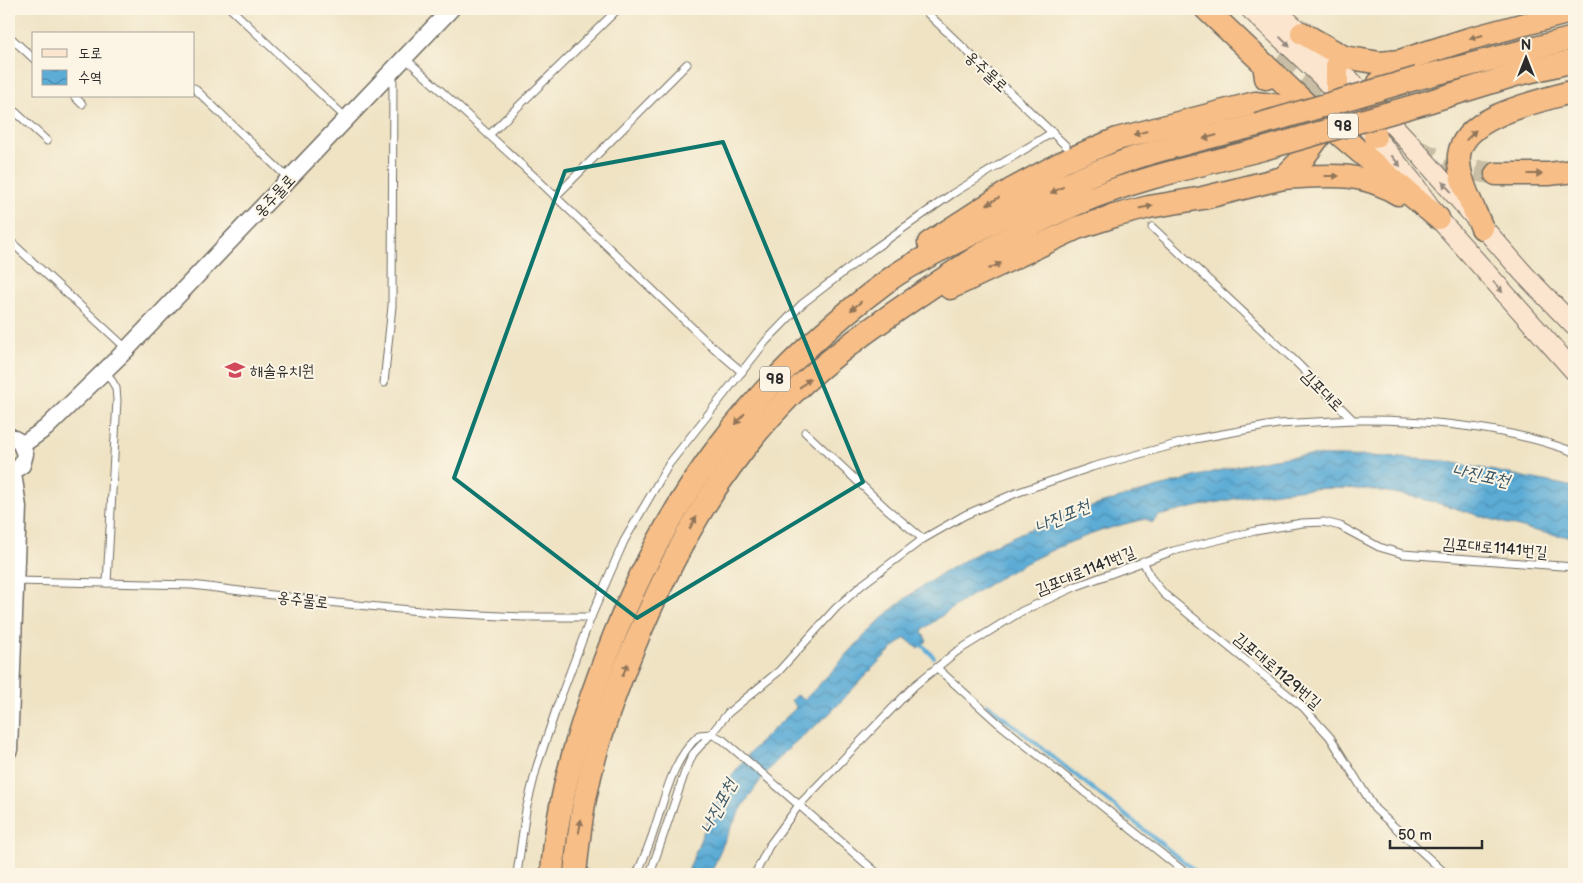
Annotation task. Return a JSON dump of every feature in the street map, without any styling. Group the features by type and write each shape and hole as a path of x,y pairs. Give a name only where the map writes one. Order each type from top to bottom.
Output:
{"highway":[{"path":"1206,9 1270,62"},
{"path":"1222,9 1327,124 1438,218"},
{"path":"1302,33 1344,57 1361,62 1380,63 1400,61 1469,39 1574,11"},
{"name":"98","path":"552,874 556,826 574,749 620,620 663,529 700,470 766,387 807,348 888,280 1004,215 1068,184 1256,114 1418,78 1574,38"},
{"path":"1375,137 1372,104 1374,89 1382,78 1400,61"},
{"name":"98","path":"574,874 586,793 600,738 628,662 674,555 702,508 746,444 791,394 837,355 888,317 974,258 1075,204 1184,169 1424,103 1515,75 1574,61"},
{"path":"1256,114 1263,94 1270,62"},
{"path":"1283,178 1304,157 1327,124 1337,94 1337,66"},
{"path":"1482,228 1464,185 1459,156 1466,139 1485,121 1574,92"},
{"path":"1256,114 1281,106 1303,124 1306,135 1304,157"},
{"path":"1496,174 1548,174 1574,171"},
{"path":"888,317 1077,228 1149,207 1203,198 1283,178 1361,177 1383,184 1438,218"}],"main road":[{"path":"1250,9 1337,94 1412,181 1438,218 1574,371"},
{"path":"1275,9 1337,66 1407,140 1482,228 1574,326"}],"street":[{"name":"옹주물로","path":"16,440 46,428 106,370 451,9"},
{"path":"9,750 16,581 13,535 18,506 11,473 22,466 25,460 16,440"}],"lane":[{"path":"231,9 345,118"},
{"path":"489,135 618,9"},
{"name":"옹주물로","path":"923,9 1066,146"},
{"path":"9,36 32,57"},
{"path":"398,63 489,135 699,335 742,372"},
{"path":"384,383 392,306 398,63"},
{"path":"555,196 687,64"},
{"path":"195,89 289,179"},
{"path":"76,98 82,104"},
{"path":"9,106 47,141"},
{"path":"517,874 526,810 537,766 591,617 624,541 651,492 690,436 781,324 825,285 952,194 1053,132"},
{"name":"김포대로","path":"1152,227 1293,359 1353,420 1445,422 1507,434 1571,450"},
{"path":"9,240 127,349"},
{"path":"106,370 112,379 117,400 106,583"},
{"path":"650,874 693,754 728,713 779,670 843,602 891,561 923,539 993,502 1092,467 1195,439 1251,428 1278,424 1353,420"},
{"path":"805,432 886,509 923,539"},
{"path":"1571,450 1574,457"},
{"name":"김포대로1141번길","path":"796,802 908,693 975,639 1022,611 1077,586 1173,551 1254,530 1319,522 1340,526 1379,547 1403,554 1574,567"},
{"name":"김포대로1129번길","path":"1143,561 1150,578 1164,594 1308,712 1334,742 1375,809 1446,874"},
{"name":"옹주물로","path":"16,581 192,585 337,603 467,615 591,617"},
{"path":"937,668 1005,728 1187,874"},
{"path":"637,874 651,840 676,763 687,746 699,735 711,734 723,740 878,874"},
{"path":"755,874 769,846 796,802"}],"highlighted area":[{"path":"723,142 863,482 637,618 454,478 565,171"}],"water":[{"name":"나진포천","path":"1371,456 1445,461 1574,487 1574,537 1511,525 1409,496 1345,488 1282,491 1251,496 1158,516 1152,523 1146,519 1086,536 1030,561 976,592 925,628 922,632 927,641 918,648 905,638 895,646 827,716 777,760 754,790 734,822 711,874 687,874 722,792 751,751 795,709 796,706 791,700 796,695 805,699 895,606 940,575 970,557 1033,528 1098,505 1196,477 1241,465 1288,457"}],"waterway":[{"path":"920,643 934,657"},
{"path":"987,704 1199,874"}],"tunnel":[{"path":"1276,59 1318,89 1411,148 1455,167 1496,174"}],"place":[{"name":"해솔유치원","path":"235,370"}]}
